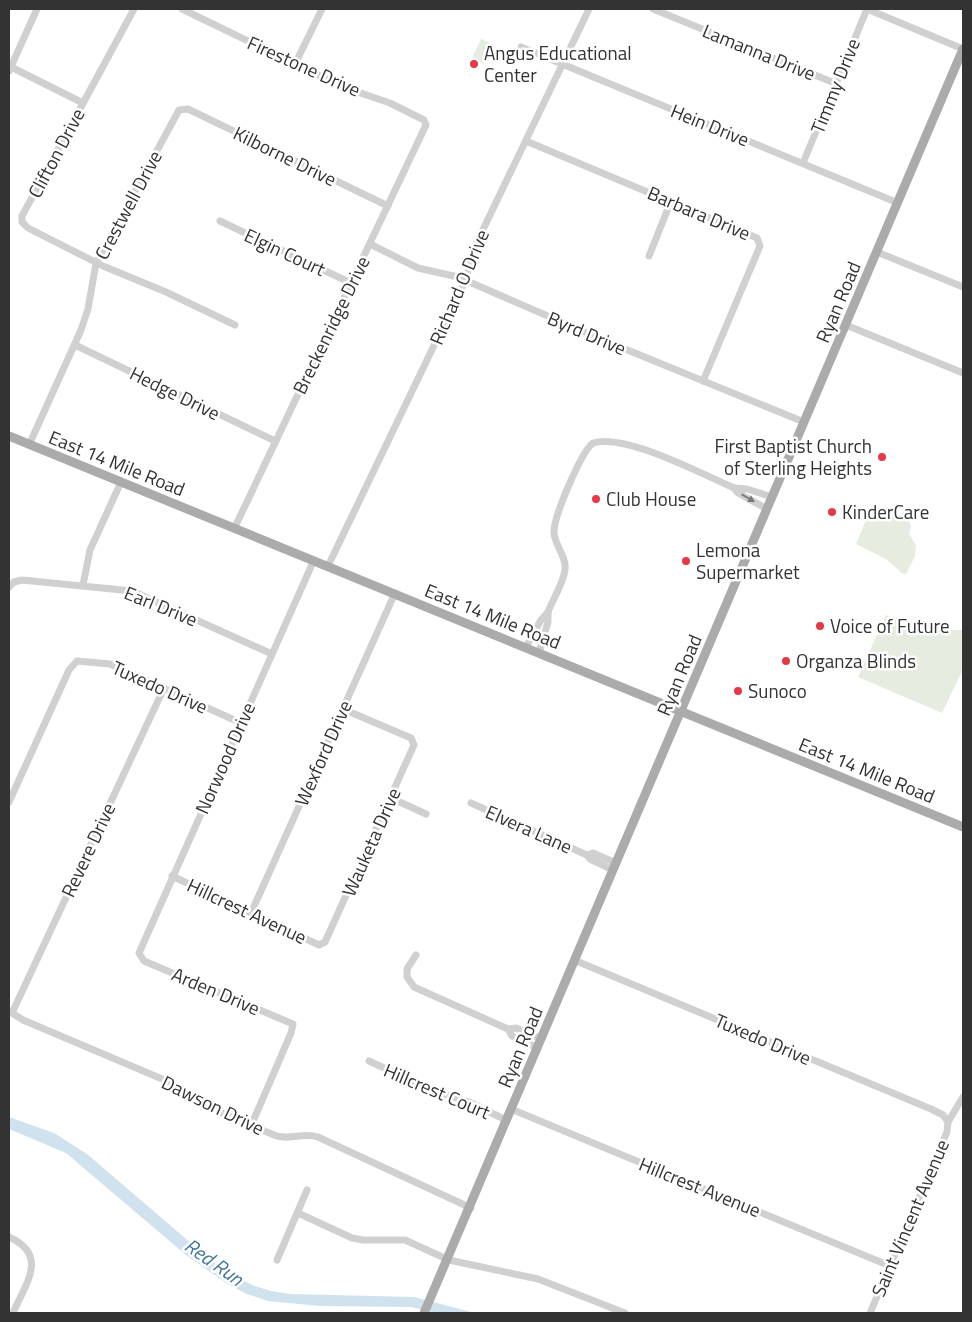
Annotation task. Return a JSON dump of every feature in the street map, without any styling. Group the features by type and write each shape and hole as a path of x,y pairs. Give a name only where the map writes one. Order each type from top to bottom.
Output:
{"main road":[{"name":"Ryan Road","path":"424,1313 471,1208 506,1120 963,49"},
{"name":"East 14 Mile Road","path":"9,436 235,527 963,827"}],"street":[{"path":"36,9 10,68 83,103"},
{"name":"Clifton Drive","path":"96,263 28,228 21,219 134,9"},
{"name":"Firestone Drive","path":"182,9 343,87 390,103 426,122"},
{"path":"295,64 322,9"},
{"name":"Richard O Drive","path":"328,566 465,281 477,242 589,9"},
{"name":"Lamanna Drive","path":"653,9 837,84"},
{"path":"867,9 963,49"},
{"name":"Timmy Drive","path":"803,163 867,9"},
{"name":"Hein Drive","path":"522,48 898,203"},
{"name":"Crestwell Drive","path":"29,445 75,345 88,309 96,263 178,112 182,108"},
{"name":"Kilborne Drive","path":"182,108 188,109 388,206"},
{"name":"Breckenridge Drive","path":"235,527 426,128 426,122"},
{"name":"Barbara Drive","path":"526,141 755,236 760,243 703,381"},
{"path":"648,256 671,201"},
{"name":"Elgin Court","path":"220,221 351,283"},
{"name":"Byrd Drive","path":"370,244 418,268 449,274 804,422"},
{"path":"877,252 963,287"},
{"path":"96,263 166,292 235,325"},
{"path":"846,325 963,372"},
{"name":"Hedge Drive","path":"75,345 275,441"},
{"path":"526,647 541,620 548,612 565,567 555,536 555,521 584,454 593,443 605,442 634,446 734,488 747,488 772,497"},
{"path":"83,585 90,550 122,482"},
{"path":"734,488 738,493 767,509"},
{"name":"Norwood Drive","path":"140,957 140,950 172,876 314,560"},
{"name":"Earl Drive","path":"11,585 22,580 132,591 272,654"},
{"name":"Wexford Drive","path":"251,913 395,593"},
{"path":"539,652 548,622 548,612"},
{"name":"Tuxedo Drive","path":"9,802 69,670 76,661 110,664 241,723"},
{"name":"Revere Drive","path":"12,1012 164,688"},
{"name":"Wauketa Drive","path":"322,944 328,938 414,745 414,739 343,709"},
{"path":"391,798 426,814"},
{"name":"Elvera Lane","path":"471,803 587,855 590,859 614,866"},
{"name":"Hillcrest Avenue","path":"172,876 322,944"},
{"path":"416,955 407,969 407,977 414,987 508,1029 516,1028 542,1039"},
{"name":"Arden Drive","path":"140,957 152,964 293,1024 251,1126"},
{"name":"Tuxedo Drive","path":"574,960 931,1109 943,1116 948,1122"},
{"name":"Dawson Drive","path":"12,1012 24,1020 174,1084 215,1110 251,1126 278,1137 307,1134 318,1137 471,1208"},
{"path":"508,1029 512,1036 538,1048"},
{"name":"Hillcrest Court","path":"369,1061 432,1090 469,1102 506,1120"},
{"name":"Saint Vincent Avenue","path":"870,1313 947,1132 948,1122 963,1098"},
{"name":"Hillcrest Avenue","path":"511,1109 890,1266"},
{"path":"277,1260 307,1190"},
{"path":"298,1213 352,1238 362,1240 399,1238 448,1260 538,1279 625,1313"},
{"path":"9,1236 24,1245 31,1255 32,1262 30,1274 13,1313"}],"shaded area":[{"path":"481,39 494,45 484,64 472,58"},
{"path":"876,506 908,518 911,527 909,534 916,545 915,556 906,574 902,573 886,559 856,544 871,508"},
{"path":"886,615 916,630 963,630 963,669 942,713 858,677"}],"water":[{"name":"Red Run","path":"9,1117 54,1133 87,1154 213,1262 252,1285 271,1291 291,1294 414,1297 475,1313 436,1313 411,1307 320,1306 268,1301 247,1294 229,1285 186,1255 66,1153 9,1129"}],"place":[{"name":"Angus Educational Center","path":"474,64"},
{"name":"First Baptist Church of Sterling Heights","path":"882,457"},
{"name":"Club House","path":"596,499"},
{"name":"KinderCare","path":"832,512"},
{"name":"Lemona Supermarket","path":"686,561"},
{"name":"Voice of Future","path":"820,626"},
{"name":"Organza Blinds","path":"786,661"},
{"name":"Sunoco","path":"738,691"}]}
